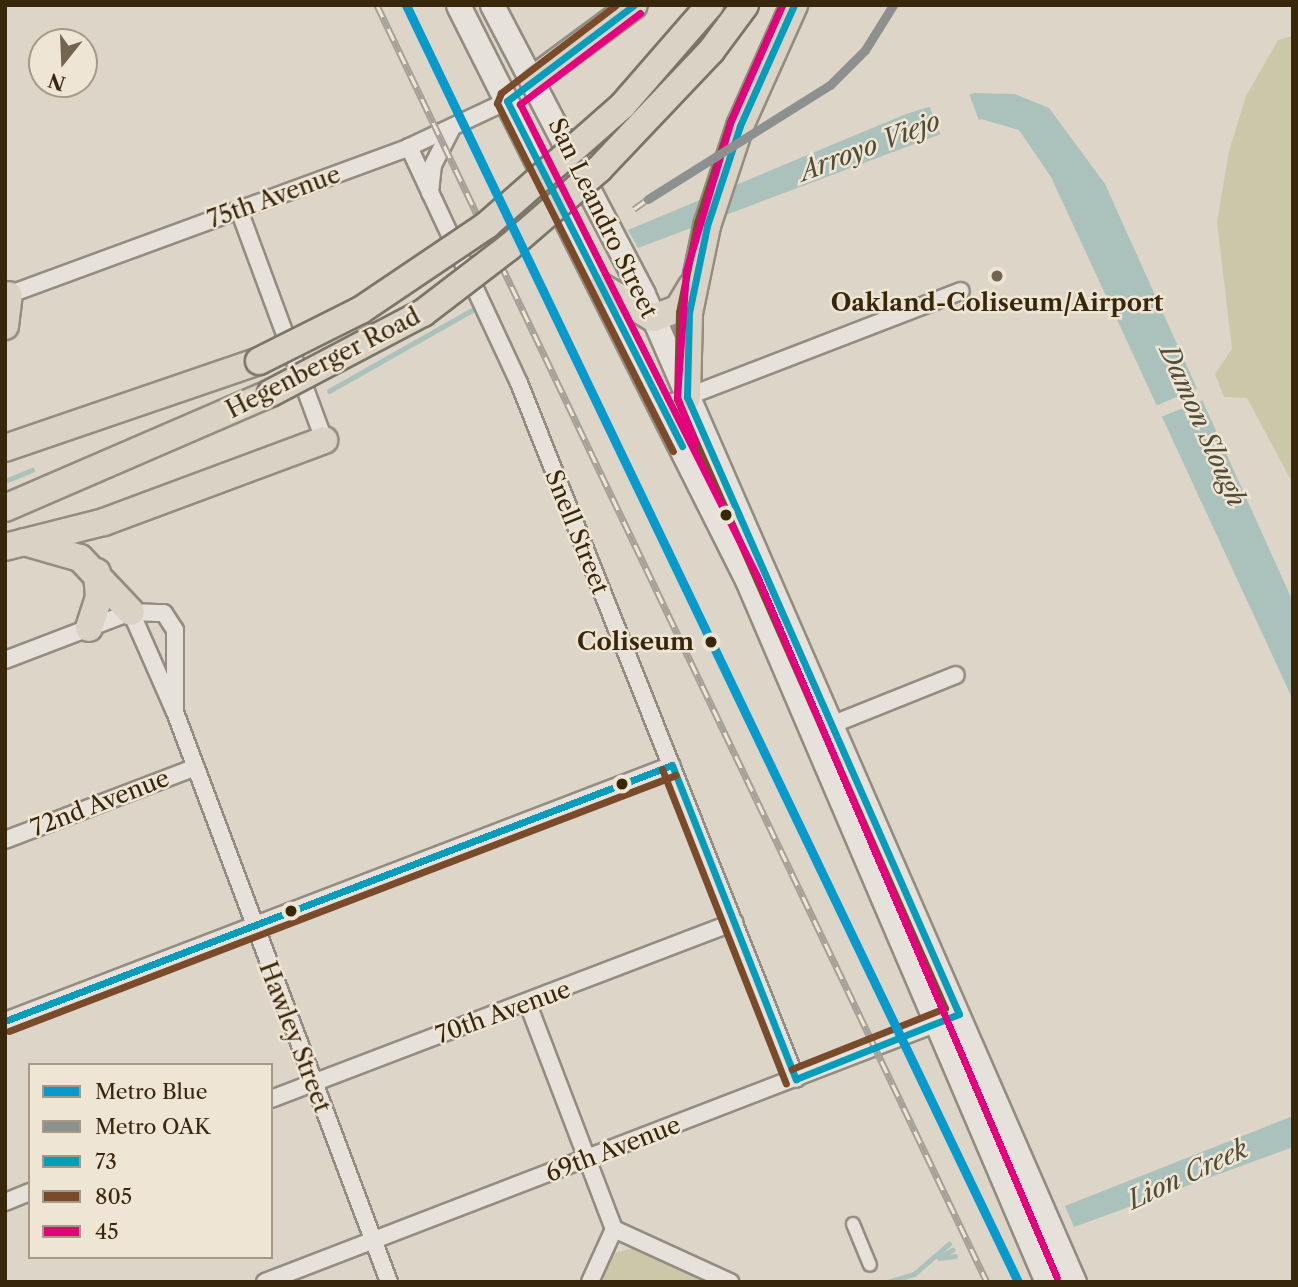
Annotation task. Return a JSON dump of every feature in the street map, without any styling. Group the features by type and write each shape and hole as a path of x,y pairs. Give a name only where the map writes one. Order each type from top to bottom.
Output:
{"main road":[{"name":"San Leandro Street","path":"458,5 602,287 675,402 822,729 959,1014 1074,1282"},
{"name":"San Leandro Street","path":"492,5 534,79 653,318 675,402"},
{"path":"534,79 634,5"},
{"name":"Hegenberger Road","path":"5,447 259,360 361,310 487,225 623,105 710,5"},
{"name":"Hegenberger Road","path":"5,508 271,393 423,313 489,264 599,169 712,51 745,5"},
{"path":"675,402 696,272 740,126 794,5"},
{"name":"75th Avenue","path":"507,100 534,79"},
{"path":"602,287 653,318 678,309 696,272"},
{"path":"5,326 7,291"},
{"path":"14,544 104,522 324,440"},
{"path":"14,544 80,558 97,572 131,612"},
{"path":"89,628 99,597 97,572"},
{"name":"San Leandro Street","path":"822,729 936,1024 1048,1282"}],"street":[{"name":"75th Avenue","path":"7,291 239,210 451,130 507,100"},
{"path":"430,193 433,165 451,130"},
{"name":"Snell Street","path":"409,146 508,356 796,1079"},
{"path":"239,210 324,440"},
{"path":"675,402 961,291"},
{"path":"5,660 131,612"},
{"name":"Hawley Street","path":"175,712 171,619 164,613 131,612 175,712 388,1282"},
{"path":"822,729 956,675"},
{"path":"5,1021 672,765"},
{"name":"72nd Avenue","path":"5,840 195,767"},
{"name":"70th Avenue","path":"273,1098 528,1004 734,922"},
{"path":"528,1004 614,1229 730,1282"},
{"name":"69th Avenue","path":"265,1282 959,1014"},
{"path":"5,1202 28,1193"},
{"path":"853,1224 870,1265"},
{"path":"590,1282 614,1229"}],"shaded area":[{"path":"1293,36 1293,484 1247,398 1224,397 1215,374 1232,349 1217,222 1229,151 1246,96 1278,40"},
{"path":"634,1248 708,1282 601,1282 614,1253"}],"water":[{"name":"Damon Slough","path":"974,93 1015,94 1049,108 1105,184 1293,602 1293,700 1051,177 1019,130 981,119 638,248 628,230 906,114"},
{"path":"1293,1116 1293,1147 1074,1227 1065,1206"}],"pier":[{"path":"968,91 980,123 941,136 929,105"},
{"path":"1200,387 1206,399 1158,418 1153,407"}],"waterway":[{"name":"Arroyo Viejo","path":"329,391 472,310"},
{"name":"Arroyo Viejo","path":"5,481 32,470"},
{"name":"Lion Creek","path":"888,1282 914,1274 949,1244"},
{"name":"Lion Creek","path":"942,1256 952,1250"},
{"name":"Lion Creek","path":"939,1258 955,1256"}],"railway":[{"path":"377,5 987,1282"},
{"path":"634,209 648,199"}],"metro line":[{"name":"Blue","path":"406,5 1018,1282"},
{"name":"OAK","path":"648,199 830,85 865,50 893,5"}],"transit line":[{"name":"805","path":"616,5 501,93 497,103 673,451"},
{"name":"73","path":"634,5 507,101 682,446"},
{"name":"805","path":"782,5 730,122 697,223 679,312 677,399 945,1008 792,1069"},
{"name":"45","path":"695,442 677,397 686,271 730,123 782,5"},
{"name":"73","path":"794,5 740,126 707,226 689,313 687,397 959,1014 796,1079"},
{"name":"45","path":"640,13 520,104 757,576 1057,1278"},
{"name":"73","path":"672,765 796,1079"},
{"name":"73","path":"5,1021 672,765"},
{"name":"805","path":"662,769 786,1083"},
{"name":"805","path":"9,1031 676,775"}],"place":[{"name":"Oakland-Coliseum/Airport","path":"997,276"},
{"name":"Coliseum","path":"711,642"}]}
